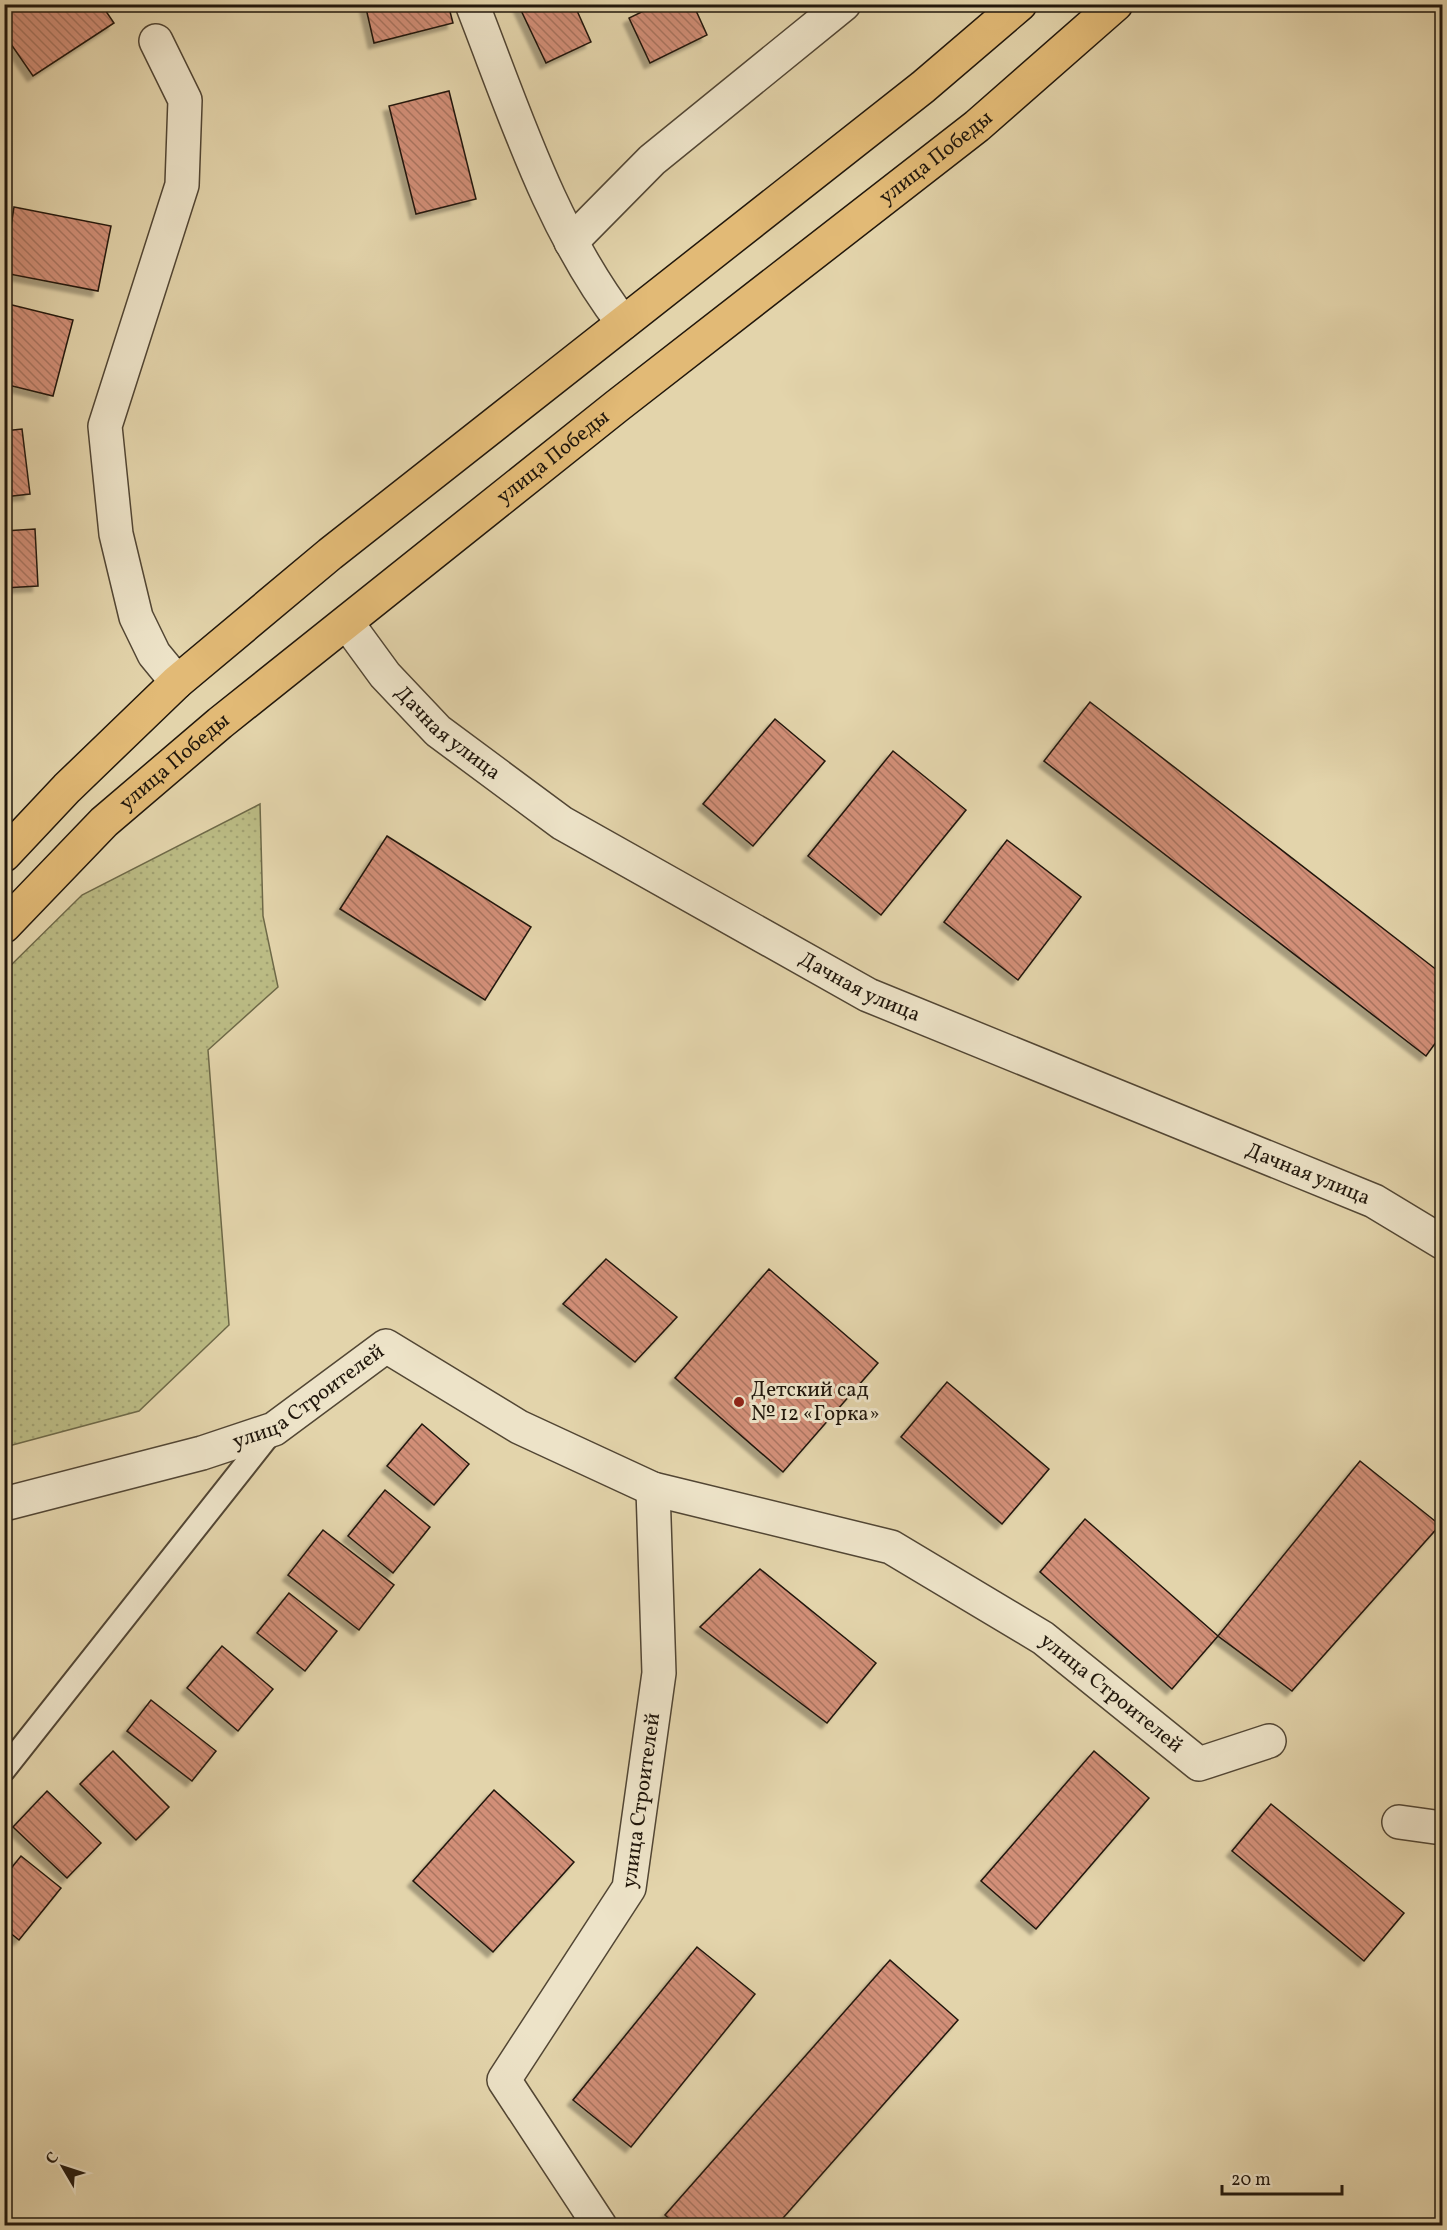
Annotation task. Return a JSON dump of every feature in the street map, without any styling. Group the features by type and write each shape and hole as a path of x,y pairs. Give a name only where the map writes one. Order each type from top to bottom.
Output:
{"highway":[{"path":"4,855 67,788 177,682 330,554 923,87 1020,4"},
{"name":"улица Победы","path":"4,926 104,822 220,723 617,406 977,126 1116,4"}],"street":[{"path":"472,4 544,189 595,286 623,323"},
{"path":"571,242 652,160 844,4"},
{"path":"156,41 185,100 182,185 105,426 116,534 136,617 154,654 177,682"},
{"name":"Дачная улица","path":"347,623 385,675 438,731 562,823 868,995 1374,1201 1443,1242"},
{"name":"улица Строителей","path":"4,1504 202,1453 274,1429 386,1346 519,1427 653,1489 891,1547 1043,1638 1199,1764 1269,1741"},
{"name":"улица Строителей","path":"600,2226 504,2080 629,1888 659,1673 653,1489"},
{"path":"1399,1822 1443,1828"}],"lane":[{"path":"4,1770 274,1429"}],"green space":[{"path":"260,804 263,916 278,987 208,1050 229,1325 139,1411 5,1447 5,971 82,895"}],"building":[{"path":"4,4 101,4 114,23 33,76 4,34"},
{"path":"365,4 448,4 453,23 374,43"},
{"path":"518,4 574,4 591,42 546,63"},
{"path":"658,4 693,4 707,35 650,63 629,18"},
{"path":"449,91 476,199 416,214 389,106"},
{"path":"14,207 111,226 98,291 4,273"},
{"path":"4,303 73,320 53,396 4,384"},
{"path":"22,429 30,494 4,497 4,431"},
{"path":"35,529 38,586 4,588 4,531"},
{"path":"1090,702 1442,974 1442,1034 1426,1056 1044,761"},
{"path":"775,719 825,761 753,846 703,804"},
{"path":"893,751 966,810 881,915 808,856"},
{"path":"387,836 531,927 485,1000 340,909"},
{"path":"1007,840 1081,897 1018,980 944,922"},
{"path":"606,1259 677,1317 635,1362 563,1304"},
{"path":"769,1269 878,1363 783,1472 675,1378"},
{"path":"947,1382 1049,1469 1002,1524 901,1437"},
{"path":"422,1424 469,1464 434,1505 387,1466"},
{"path":"1360,1461 1440,1525 1292,1691 1218,1636"},
{"path":"385,1490 430,1527 393,1573 348,1536"},
{"path":"1085,1519 1218,1636 1172,1689 1040,1572"},
{"path":"323,1530 394,1585 359,1630 288,1575"},
{"path":"760,1569 876,1663 827,1723 700,1627"},
{"path":"289,1593 337,1631 305,1671 257,1633"},
{"path":"222,1646 273,1689 238,1731 187,1688"},
{"path":"151,1700 216,1751 192,1781 127,1731"},
{"path":"113,1751 169,1807 136,1840 80,1784"},
{"path":"1094,1751 1149,1798 1036,1929 981,1881"},
{"path":"494,1790 574,1862 493,1952 413,1881"},
{"path":"47,1791 101,1843 67,1878 13,1827"},
{"path":"1271,1804 1404,1913 1364,1961 1232,1851"},
{"path":"21,1856 61,1888 19,1940 4,1928 4,1877"},
{"path":"697,1947 755,1994 631,2147 573,2100"},
{"path":"890,1960 958,2020 776,2226 677,2226 665,2215"}],"place":[{"name":"Детский сад № 12 «Горка»","path":"739,1402"}]}
